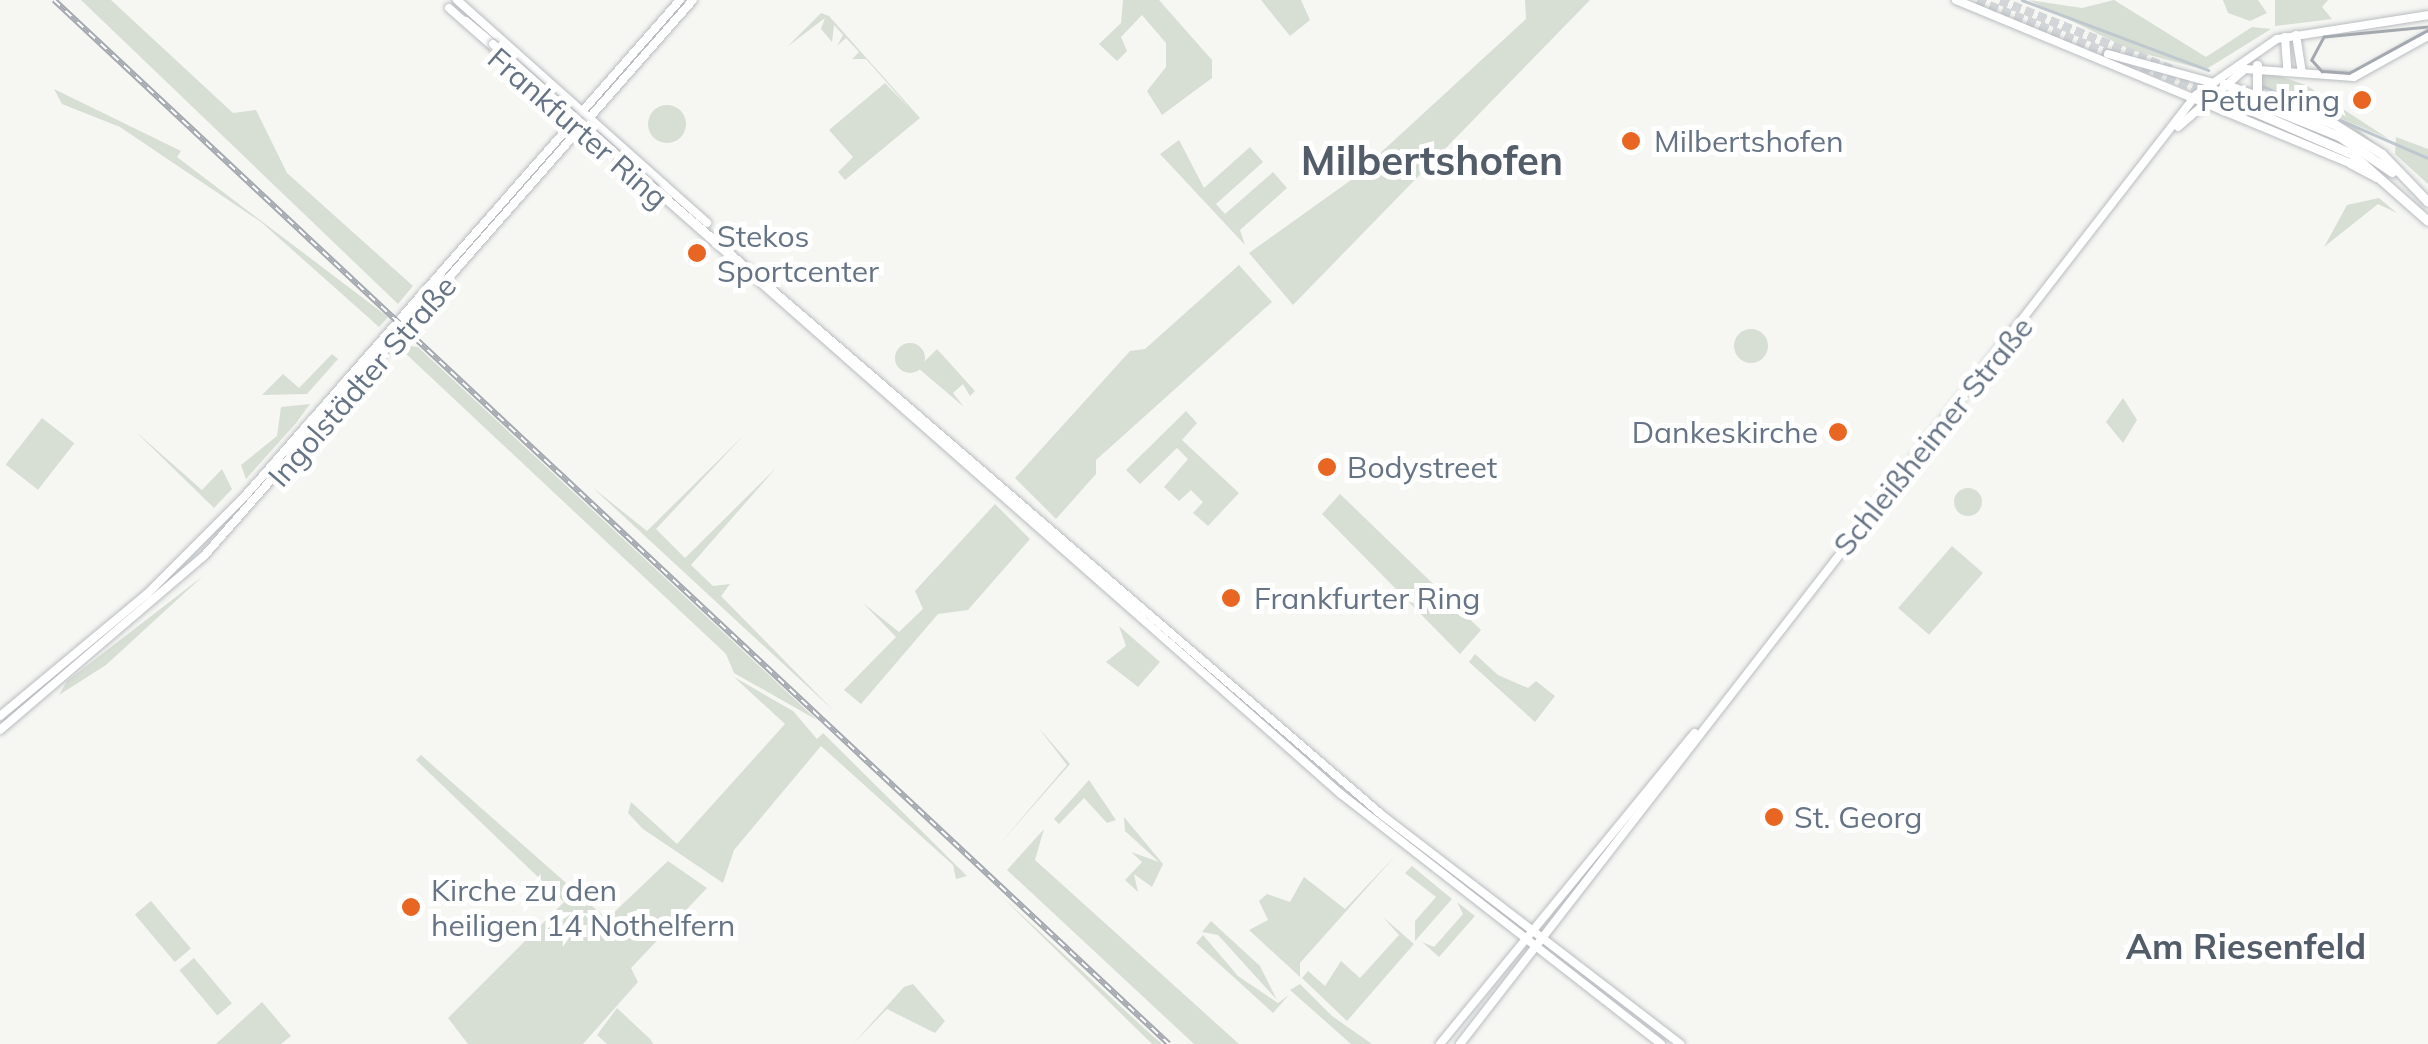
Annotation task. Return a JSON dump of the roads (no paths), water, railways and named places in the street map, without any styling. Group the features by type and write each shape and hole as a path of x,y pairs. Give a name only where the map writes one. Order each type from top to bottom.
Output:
{"highway":[{"path":"2257,64 2258,93"},
{"path":"2224,84 2258,93 2365,142 2425,199"},
{"path":"2425,199 2339,136 2238,100 2337,146 2407,199 2428,221"},
{"path":"2350,163 2407,199"}],"main road":[{"name":"Frankfurter Ring","path":"441,0 452,3 580,111 1382,815 1540,941 1680,1044"},
{"name":"Ingolstädter Straße","path":"0,716 148,594 245,496 680,0"},
{"name":"Ingolstädter Straße","path":"0,730 204,556 693,0"},
{"path":"1956,0 1972,2 2098,52 2350,163"},
{"name":"Frankfurter Ring","path":"452,3 713,244"},
{"name":"Frankfurter Ring","path":"452,3 545,101 1342,794 1534,950 1661,1044"},
{"name":"Schleißheimer Straße","path":"1440,1044 1695,733 2168,137 2196,96 2211,82 2285,37 2428,15"},
{"path":"663,35 664,18"},
{"path":"2296,35 2302,72"},
{"path":"2257,64 2354,77 2428,36"},
{"path":"2285,37 2293,56 2286,68"},
{"path":"2098,52 2224,84"},
{"name":"Schleißheimer Straße","path":"2168,137 2224,84 2257,64"},
{"path":"545,101 555,90"},
{"path":"600,149 610,138"},
{"name":"Frankfurter Ring","path":"655,188 728,244"},
{"name":"Schleißheimer Straße","path":"1460,1044 1695,733"}],"waterway":[{"path":"2022,0 2208,70"},
{"path":"2260,85 2428,158"}],"tunnel":[{"path":"1977,0 2114,55"},
{"path":"2000,0 2172,69"},
{"path":"2142,66 2237,104"},
{"path":"2205,82 2240,96"}],"tram line":[{"path":"2428,27 2324,37 2312,60 2322,71 2349,73 2428,30"}],"railway":[{"path":"54,0 1169,1044"}],"place":[{"name":"Petuelring","path":"2362,100"},
{"name":"Milbertshofen","path":"1631,141"},
{"name":"Stekos Sportcenter","path":"697,253"},
{"name":"Dankeskirche","path":"1838,432"},
{"name":"Bodystreet","path":"1327,467"},
{"name":"Frankfurter Ring","path":"1231,598"},
{"name":"St. Georg","path":"1774,817"},
{"name":"Kirche zu den heiligen 14 Nothelfern","path":"411,907"}],"district":[{"name":"Milbertshofen","path":"1432,160"},
{"name":"Am Riesenfeld","path":"2246,946"}]}
